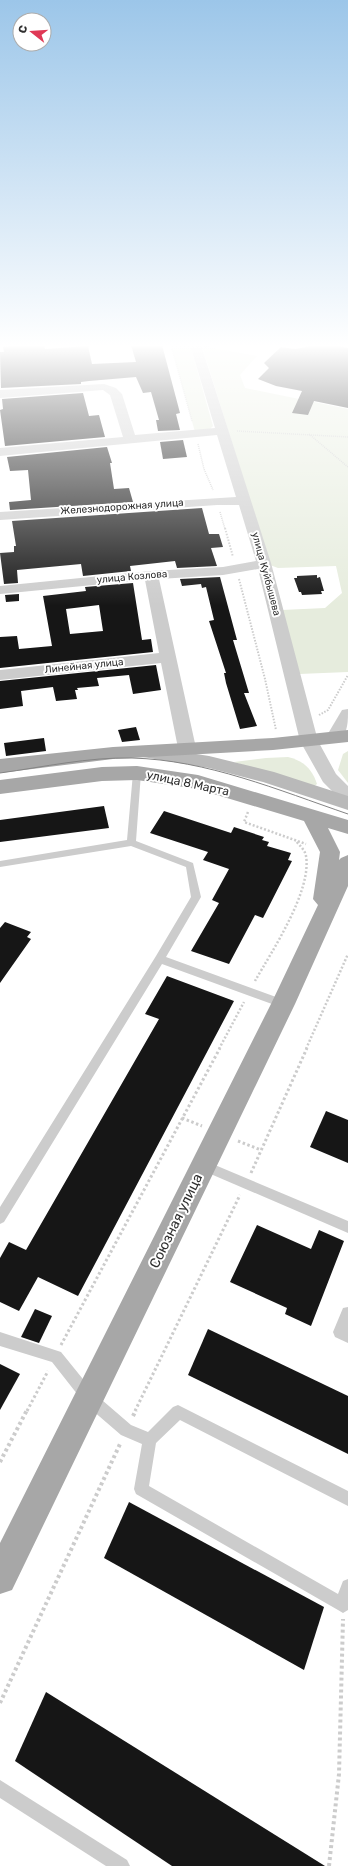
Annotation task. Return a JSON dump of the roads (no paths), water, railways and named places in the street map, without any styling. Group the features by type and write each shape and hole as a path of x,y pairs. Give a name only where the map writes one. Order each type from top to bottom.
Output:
{"main road":[{"path":"134,751 309,741 341,737"},
{"name":"улица 8 Марта","path":"0,766 134,751 209,762 348,803"},
{"name":"улица 8 Марта","path":"0,788 102,774 137,773 198,782 348,827"},
{"path":"310,946 325,895 330,852 311,816"},
{"name":"Союзная улица","path":"0,1578 90,1399 346,873"}],"street":[{"path":"128,432 130,440"},
{"path":"0,452 212,432"},
{"name":"улица Куйбышева","path":"221,432 264,563 309,741 329,778 340,790 348,795"},
{"name":"Железнодорожная улица","path":"0,516 216,501 245,501"},
{"name":"улица Козлова","path":"0,590 151,575 252,567 264,563"},
{"path":"151,575 187,748"},
{"name":"Линейная улица","path":"0,675 168,657"},
{"path":"341,737 348,714"}],"lane":[{"path":"131,843 137,773"},
{"path":"0,864 131,843 190,865 196,897 160,959 0,1218"},
{"path":"160,959 283,1004"},
{"path":"203,1165 348,1227"},
{"path":"348,1313 340,1332 348,1336"},
{"path":"0,1339 56,1357 90,1399 126,1430 150,1440"},
{"path":"348,1499 178,1412 150,1440 141,1489 343,1605 348,1586"},
{"path":"0,1788 120,1866"},
{"path":"0,1792 112,1866"}],"tram line":[{"path":"0,773 99,759 132,758 160,760 215,770 269,786 348,814"}]}
